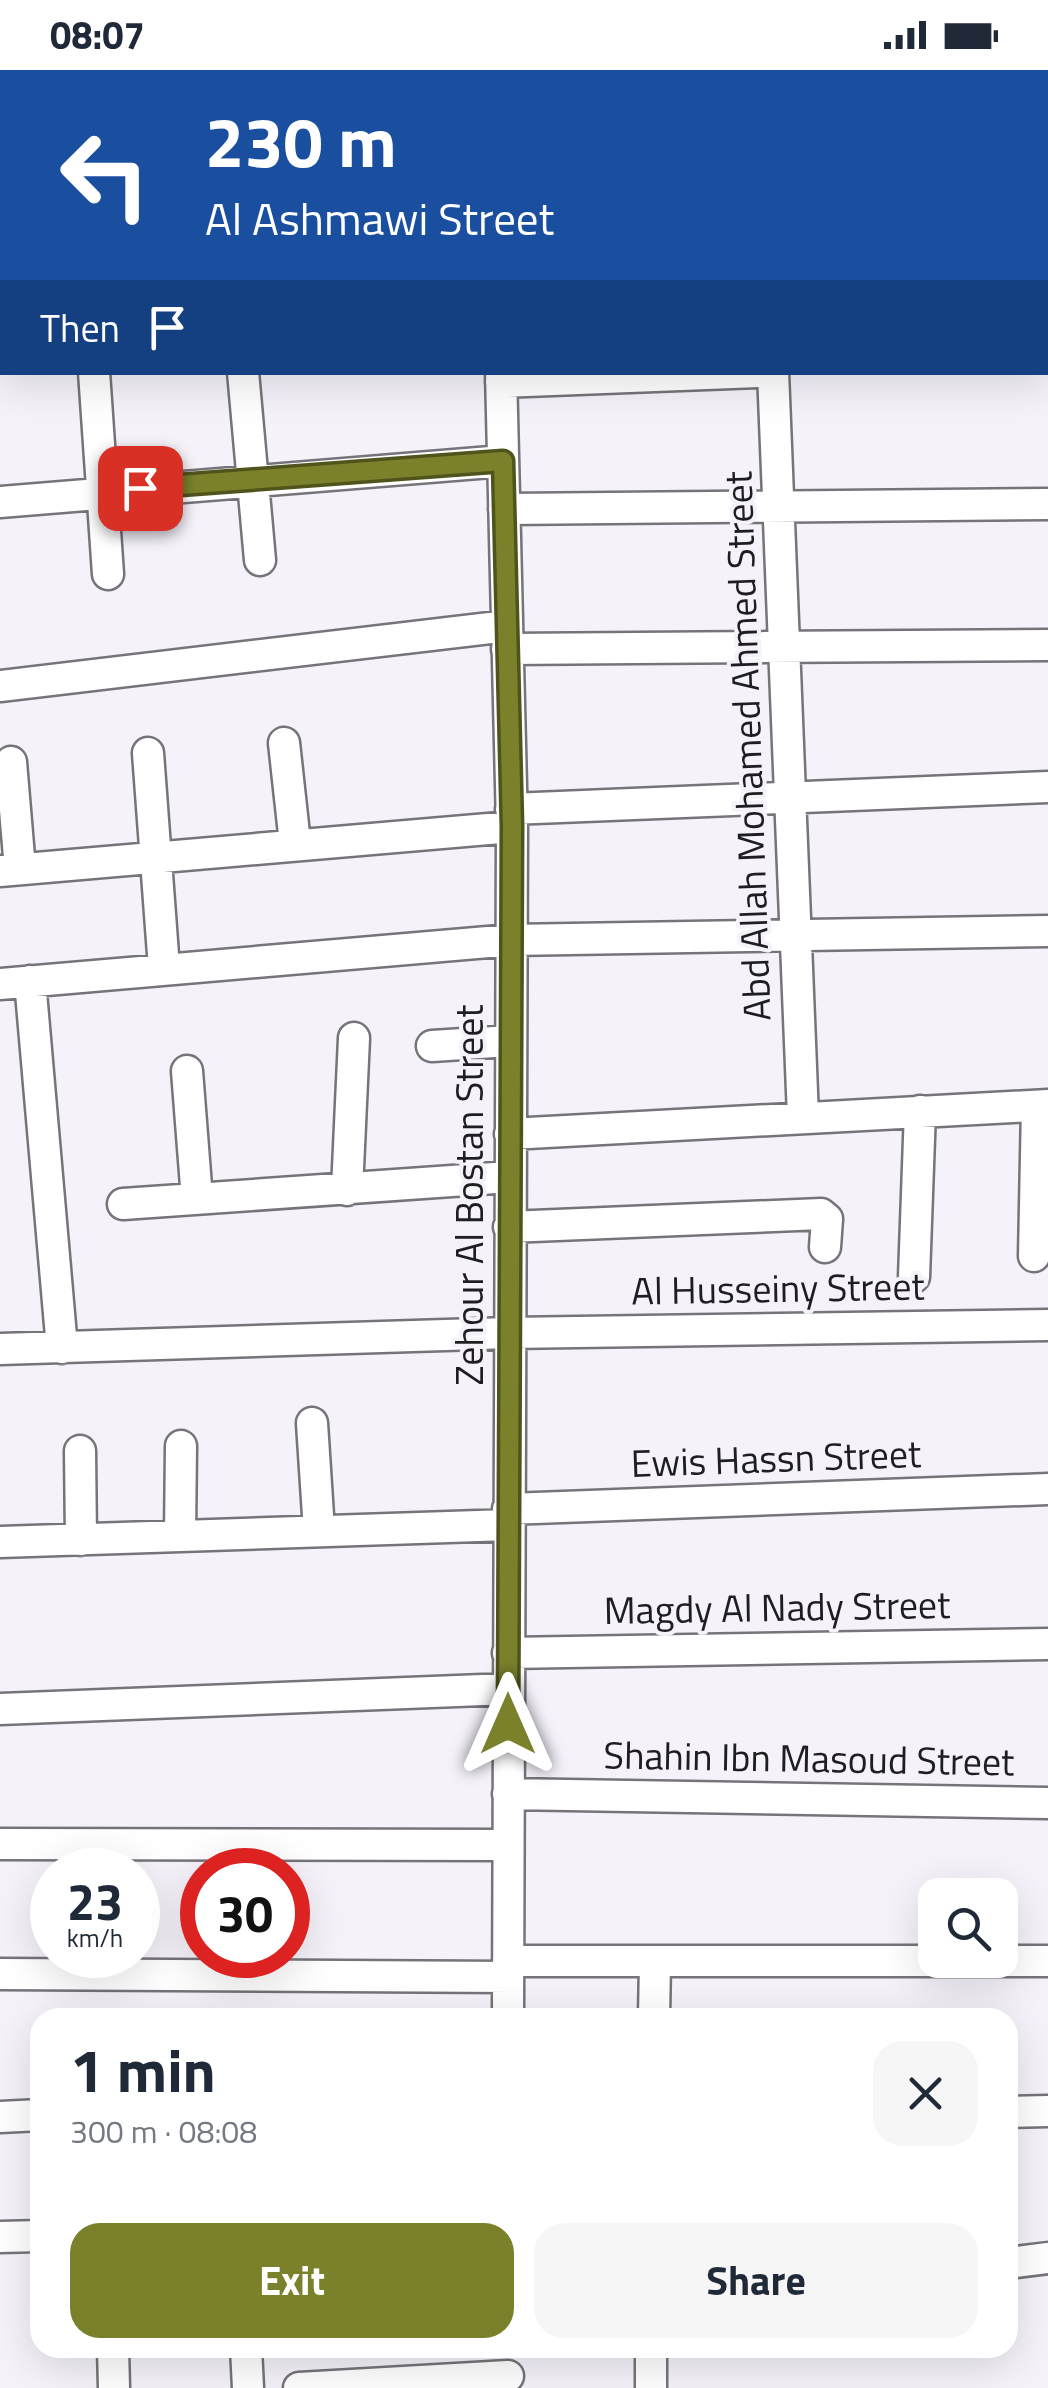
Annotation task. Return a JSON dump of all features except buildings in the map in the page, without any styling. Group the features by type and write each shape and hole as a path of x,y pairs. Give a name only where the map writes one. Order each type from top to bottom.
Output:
{"street":[{"path":"94,375 108,574"},
{"path":"244,375 260,560"},
{"path":"501,377 594,375"},
{"name":"Abd Allah Mohamed Ahmed Street","path":"773,375 803,1117"},
{"name":"Zehour Al Bostan Street","path":"501,377 512,818 508,2008"},
{"path":"0,502 252,478 503,461"},
{"path":"504,510 1048,504"},
{"path":"0,686 507,637 784,648 1048,645"},
{"path":"284,742 295,844"},
{"path":"148,753 164,968"},
{"path":"11,762 10,870 295,844 512,818 790,797 1048,787"},
{"path":"62,1348 15,983 511,940 1048,931"},
{"path":"347,1190 354,1038"},
{"path":"432,1046 511,1042"},
{"path":"187,1071 197,1199"},
{"path":"510,1134 1042,1105 1034,1256"},
{"path":"914,1277 920,1112"},
{"path":"123,1204 509,1177"},
{"path":"509,1227 821,1214 827,1219 825,1246"},
{"name":"Al Husseiny Street","path":"0,1349 508,1334 1048,1326"},
{"path":"312,1423 319,1530"},
{"path":"180,1536 181,1446"},
{"path":"80,1451 81,1540"},
{"name":"Ewis Hassn Street","path":"0,1542 319,1530 1048,1489"},
{"name":"Magdy Al Nady Street","path":"508,1653 1048,1644"},
{"path":"0,1709 508,1690"},
{"name":"Shahin Ibn Masoud Street","path":"508,1794 1048,1803"},
{"path":"0,1844 508,1845"},
{"path":"0,1974 508,1969 654,1962 1048,1961"},
{"path":"654,1962 654,2008"},
{"path":"1018,2112 1048,2111"},
{"path":"0,2117 30,2116"},
{"path":"0,2237 30,2236"},
{"path":"1018,2262 1048,2258"},
{"path":"113,2358 114,2388"},
{"path":"246,2358 248,2388"},
{"path":"651,2388 652,2358"},
{"path":"299,2388 508,2371"}],"route":[{"path":"140,488 503,461 512,827 508,1724"}]}
